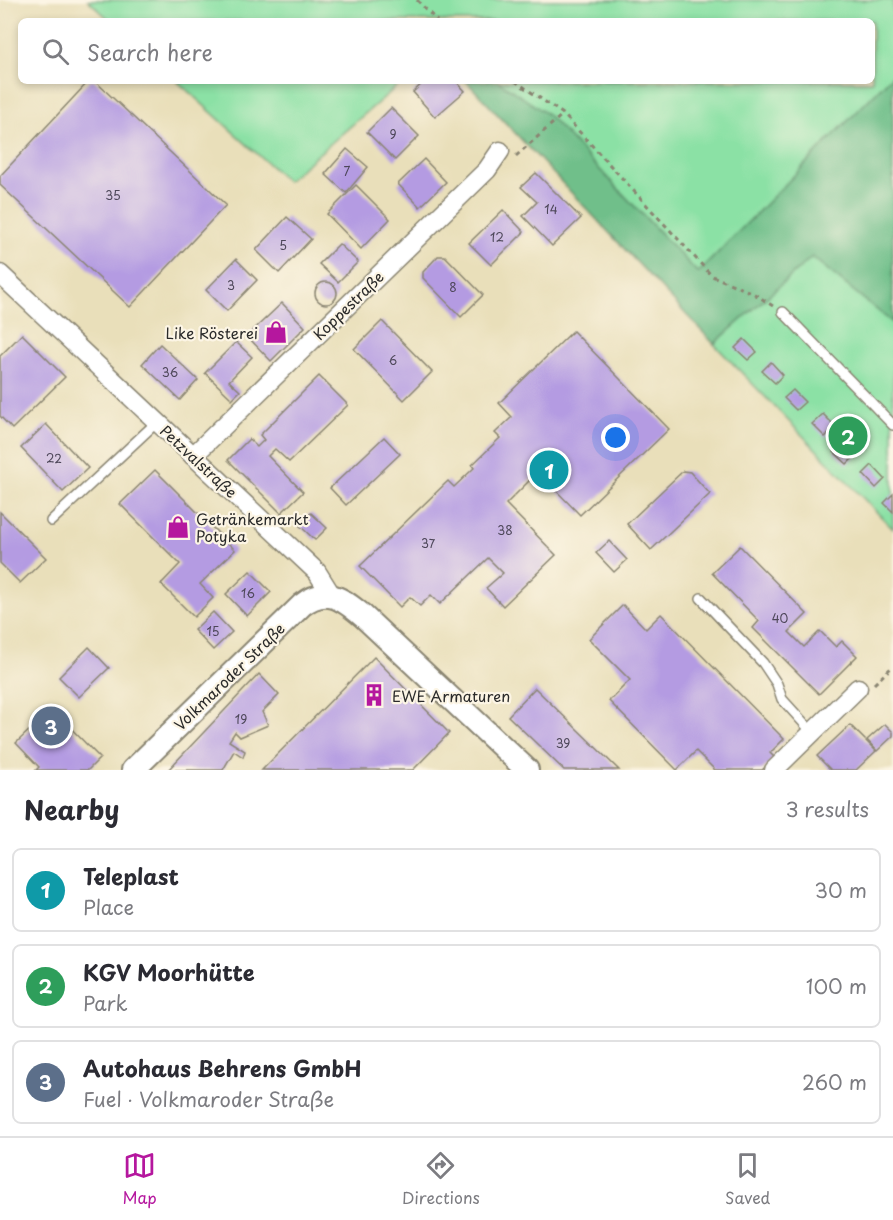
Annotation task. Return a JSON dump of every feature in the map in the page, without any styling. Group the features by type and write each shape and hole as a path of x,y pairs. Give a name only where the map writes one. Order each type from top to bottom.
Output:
{"street":[{"name":"Koppestraße","path":"193,456 488,170 500,151"},
{"name":"Petzvalstraße","path":"0,274 317,572 332,596 345,601 363,616 527,770"},
{"name":"Volkmaroder Straße","path":"134,770 302,605 316,597 332,596"},
{"path":"774,770 858,688"}],"lane":[{"path":"783,312 893,425"},
{"path":"51,521 156,422"},
{"path":"701,598 763,663 777,684 782,699 812,732"}],"path":[{"path":"417,0 434,18"},
{"path":"519,84 563,114 712,276 753,292 783,312"},
{"path":"500,151 517,157 563,114"},
{"path":"858,688 866,688 875,684 893,666"}],"green space":[{"path":"88,0 893,0 893,75 698,273 547,114 502,84 875,84 875,18 108,18"},
{"path":"893,75 893,323 812,257 714,344 469,84 502,84 547,114 698,273"},
{"path":"180,84 400,84 287,181"},
{"path":"812,257 893,323 893,529 714,344"}],"building":[{"path":"86,84 98,84 226,205 130,307 0,185 0,176"},
{"path":"422,84 459,84 465,91 435,117 413,92"},
{"path":"391,108 419,136 395,160 367,132"},
{"path":"347,149 368,167 346,193 325,174"},
{"path":"424,159 446,182 420,207 398,184"},
{"path":"536,173 581,218 552,246 523,216 537,202 521,187"},
{"path":"356,185 390,219 361,249 327,214"},
{"path":"503,210 524,232 491,265 469,243"},
{"path":"287,217 311,239 279,273 256,250"},
{"path":"339,244 358,262 338,282 319,264"},
{"path":"438,256 445,256 483,295 461,317 423,278 423,272"},
{"path":"236,259 257,280 227,311 206,290"},
{"path":"326,282 334,285 337,293 334,301 326,304 318,301 315,293 318,285"},
{"name":"Like Rösterei","path":"282,303 305,327 271,361 247,336"},
{"path":"382,321 432,372 404,400 354,349"},
{"path":"573,331 669,429 580,515 538,472 506,504 556,555 503,606 486,588 503,573 488,558 440,604 431,595 420,606 410,597 400,607 360,566 448,481 454,487 474,468 472,465 500,438 495,433 512,417 499,403"},
{"path":"22,334 65,377 12,429 0,416 0,356"},
{"path":"744,339 757,352 748,360 735,348"},
{"path":"236,342 252,357 229,381 240,391 232,399 205,373"},
{"path":"160,344 198,380 180,400 142,364"},
{"path":"771,362 783,375 775,383 762,371"},
{"path":"319,376 348,405 289,462 275,449 268,456 303,492 281,513 228,460 249,439 257,447 264,440 260,435"},
{"path":"793,390 805,402 796,410 784,398"},
{"path":"823,414 836,427 825,437 812,424"},
{"path":"46,424 88,468 63,492 21,448"},
{"path":"384,437 400,454 346,505 330,488"},
{"path":"843,442 856,455 847,464 834,452"},
{"path":"872,465 885,479 876,488 863,474"},
{"name":"Getränkemarkt Potyka","path":"155,470 235,550 200,584 213,598 194,617 161,584 180,564 120,504"},
{"path":"683,471 690,472 710,494 651,550 627,524"},
{"path":"893,494 893,512 884,503"},
{"path":"0,512 46,558 20,583 0,563"},
{"path":"311,513 327,528 315,540 299,525"},
{"path":"609,541 627,560 614,572 596,553"},
{"path":"740,546 807,614 789,632 804,647 820,631 836,647 842,641 857,656 819,694 753,628 759,621 712,573"},
{"path":"250,571 271,592 247,616 226,594"},
{"path":"623,605 646,629 661,614 784,739 770,753 775,758 762,770 715,770 696,751 677,770 609,701 630,680 589,639"},
{"path":"213,612 232,632 213,650 194,630"},
{"path":"89,647 109,668 79,697 59,677"},
{"name":"EWE Armaturen","path":"374,657 449,733 413,770 262,770"},
{"path":"259,674 279,695 262,712 268,725 240,737 235,732 229,741 245,751 243,757 234,751 223,770 168,770"},
{"path":"535,688 619,770 564,770 508,716"},
{"path":"52,709 100,758 88,770 36,770 39,767 16,743"},
{"path":"885,724 893,732 893,736 877,751 867,740"},
{"path":"850,725 876,751 856,770 831,770 817,756"}],"place":[{"name":"Like Rösterei","path":"276,332"},
{"name":"KGV Moorhütte","path":"848,436"},
{"name":"Teleplast","path":"549,470"},
{"name":"Getränkemarkt Potyka","path":"178,527"},
{"name":"EWE Armaturen","path":"374,695"},
{"name":"Autohaus Behrens GmbH","path":"51,726"}]}
